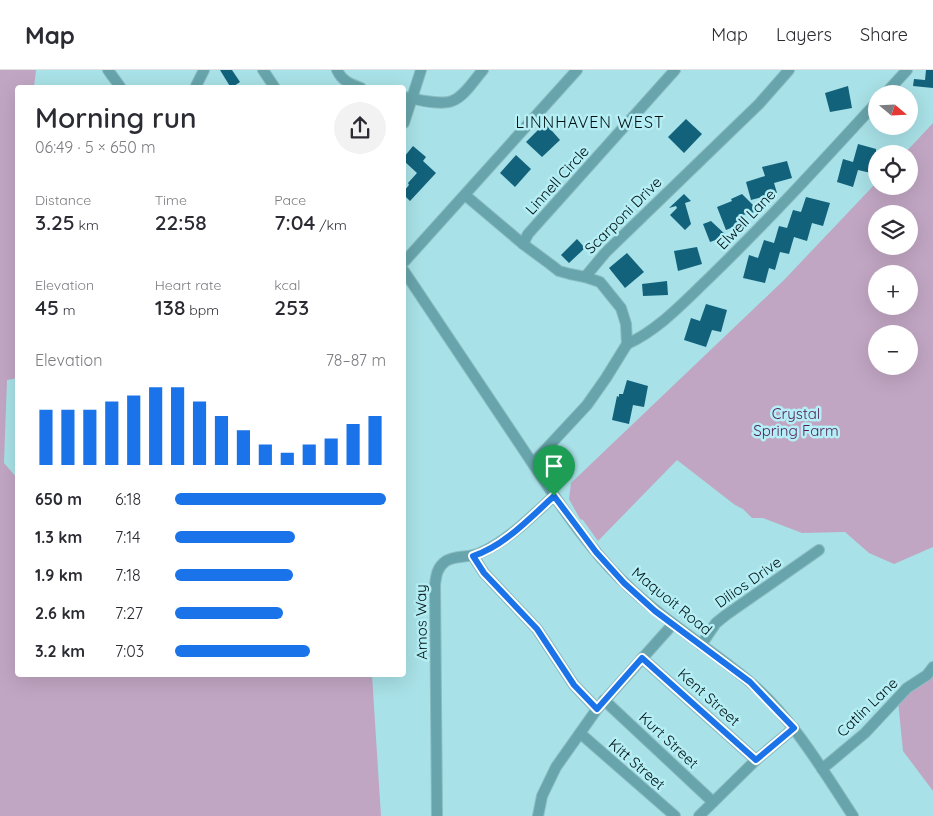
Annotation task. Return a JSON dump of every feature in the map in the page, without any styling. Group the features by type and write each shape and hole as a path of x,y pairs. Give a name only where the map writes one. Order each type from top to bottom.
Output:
{"street":[{"path":"108,70 119,85"},
{"path":"196,85 204,70"},
{"path":"263,70 272,85"},
{"path":"337,70 340,76 353,85"},
{"path":"406,110 408,97 421,70"},
{"path":"408,97 442,103 452,101 483,70"},
{"path":"406,260 576,70"},
{"name":"Linnell Circle","path":"523,244 528,234 675,70"},
{"name":"Scarponi Drive","path":"627,344 626,324 621,308 600,282 585,277 606,252 759,104 789,70"},
{"path":"893,85 907,70"},
{"name":"Elwell Lane","path":"627,344 638,339 666,318 722,265 822,163 868,112"},
{"path":"465,194 523,244 560,270 585,277"},
{"name":"Maquoit Road","path":"406,274 554,496 584,537 610,568 639,597 750,682 794,728 853,816"},
{"path":"533,463 587,405 627,344"},
{"name":"Amos Way","path":"437,816 436,577 439,568 446,562 473,556 493,547 521,526 554,496"},
{"name":"Dilios Drive","path":"701,645 716,623 819,550"},
{"path":"473,556 484,573 537,629 574,685 597,709"},
{"path":"538,816 542,796 556,767 604,700 673,624"},
{"name":"Kent Street","path":"642,658 756,760"},
{"name":"Catlin Lane","path":"822,769 865,733 907,688 927,675 933,668"},
{"name":"Kurt Street","path":"604,700 713,802"},
{"path":"699,816 756,760 794,728"},
{"name":"Kitt Street","path":"581,734 675,816"}],"green space":[{"path":"0,70 36,70 34,85 15,85 15,379 7,380 4,463 15,476 15,677 372,677 381,816 0,816"},
{"name":"Crystal Spring Farm","path":"933,123 933,547 894,564 869,553 845,532 802,533 763,518 752,518 743,509 735,505 677,460 598,541 583,520 580,519 569,499 571,483 784,280 868,191 868,195 918,195 918,145 912,145"},
{"path":"933,676 933,791 903,751 898,701"}],"building":[{"path":"220,70 232,70 240,82 236,85 229,85"},
{"path":"926,70 933,70 933,88 913,85 914,79 925,80"},
{"path":"848,86 852,108 830,112 825,93"},
{"path":"686,119 702,134 684,153 668,137"},
{"path":"545,123 560,140 542,157 526,142"},
{"path":"858,144 868,147 868,172 858,170 853,187 837,182 843,159 853,162"},
{"path":"413,146 426,157 423,161 436,173 410,201 406,197 406,189 409,185 408,183 417,173 406,163 406,155"},
{"path":"516,155 531,169 515,187 500,173"},
{"path":"787,161 792,178 774,183 777,193 751,200 746,182 765,176 762,167"},
{"path":"684,194 691,201 685,203 691,224 685,230 670,215 677,208 676,206 669,208"},
{"path":"742,194 759,211 743,215 746,222 726,230 717,207 732,201 731,199"},
{"path":"806,197 830,203 823,226 812,223 807,241 794,237 789,254 780,252 775,270 769,268 765,283 743,278 749,255 758,258 764,240 774,243 779,226 787,228 793,210 801,212"},
{"path":"711,221 727,236 710,242 703,224"},
{"path":"577,239 585,248 569,263 561,255"},
{"path":"697,247 702,264 678,271 674,251"},
{"path":"627,253 644,272 625,288 609,268"},
{"path":"667,281 668,295 643,296 642,284"},
{"path":"706,304 727,310 721,332 712,330 706,347 684,340 691,318 700,321"},
{"path":"627,380 648,386 644,407 633,405 629,424 612,420 617,396 619,397 619,394 623,394"}],"district":[{"name":"LINNHAVEN WEST","path":"590,122"}],"route":[{"path":"554,496 596,552 624,583 655,611 750,682 794,728 756,760 642,658 597,709 574,685 537,629 484,573 473,556 493,547 521,526 554,496"}]}
